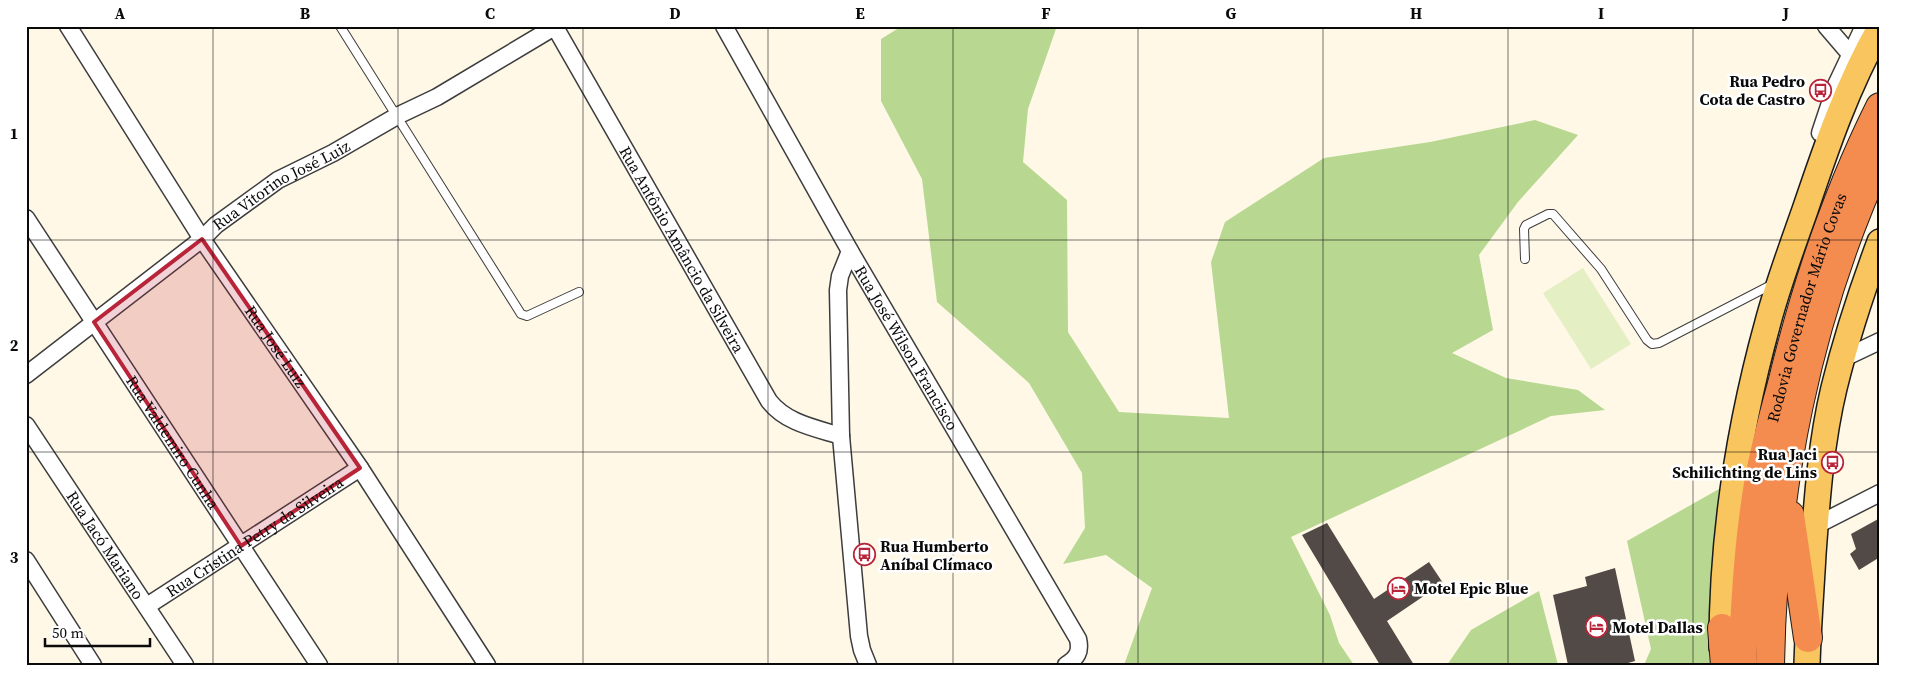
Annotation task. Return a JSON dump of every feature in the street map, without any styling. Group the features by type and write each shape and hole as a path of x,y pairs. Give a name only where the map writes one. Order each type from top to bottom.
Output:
{"highway":[{"name":"Rodovia Governador Mário Covas","path":"1742,665 1750,547 1758,482 1770,429 1793,337 1808,287 1848,179 1880,106"},
{"name":"Rodovia Governador Mário Covas","path":"1770,665 1772,587 1785,481 1801,393 1828,291 1880,158"},
{"path":"1785,481 1808,638"},
{"path":"1722,628 1723,665"}],"main road":[{"path":"1722,628 1727,545 1738,459 1756,368 1781,280 1840,113 1863,59 1880,28"},
{"path":"1807,665 1815,526 1824,439 1842,359 1856,310 1880,242"}],"street":[{"name":"Rua José Luiz","path":"68,26 202,240 360,468 487,665"},
{"name":"Rua Vitorino José Luiz","path":"26,375 202,240 216,224 278,180 333,153 397,116 437,97 555,26"},
{"name":"Rua Antônio Amâncio da Silveira","path":"555,26 769,401 786,417 841,436"},
{"name":"Rua José Wilson Francisco","path":"724,26 850,251 1078,639 1080,647 1078,654 1066,665"},
{"path":"1798,231 1817,144 1836,85 1864,26"},
{"path":"1829,27 1850,54"},
{"name":"Rua Valdemiro Cunha","path":"26,218 319,665"},
{"path":"850,251 840,276 838,290 841,436 859,636 868,665"},
{"path":"1842,359 1880,341"},
{"name":"Rua Jacó Mariano","path":"26,424 185,665"},
{"name":"Rua Cristina Petry da Silveira","path":"147,606 360,468"},
{"path":"1815,526 1880,493"},
{"path":"26,560 93,665"}],"lane":[{"path":"340,26 521,314 527,316 580,292"},
{"path":"1525,258 1524,229 1526,225 1548,214 1553,214 1601,270 1647,340 1652,344 1659,343 1781,280"}],"highlighted area":[{"path":"202,239 360,468 241,546 94,322"}],"green space":[{"path":"902,26 1057,26 1028,109 1023,162 1067,200 1068,332 1119,412 1229,418 1211,262 1225,222 1324,158 1430,142 1535,120 1578,135 1518,202 1479,255 1493,330 1452,353 1506,378 1578,390 1605,410 1551,416 1291,537 1330,615 1339,643 1354,665 1124,665 1152,588 1106,555 1063,564 1085,528 1082,473 1029,383 937,302 922,179 881,101 881,39"},
{"path":"1583,268 1631,344 1591,369 1543,293"},
{"path":"1719,489 1709,633 1710,665 1644,665 1651,649 1627,541"},
{"path":"1539,591 1558,665 1447,665 1471,630"}],"building":[{"path":"1880,518 1880,557 1859,570 1850,554 1856,549 1851,534"},
{"path":"1327,523 1374,599 1429,562 1443,583 1387,621 1414,665 1380,665 1302,535"},
{"path":"1615,568 1635,661 1621,665 1568,665 1553,595 1587,586 1585,577"}],"place":[{"name":"Rua Pedro Cota de Castro","path":"1821,90"},
{"name":"Rua Jaci Schilichting de Lins","path":"1833,463"},
{"name":"Rua Humberto Aníbal Clímaco","path":"864,555"},
{"name":"Motel Epic Blue","path":"1398,588"},
{"name":"Motel Dallas","path":"1596,627"}]}
